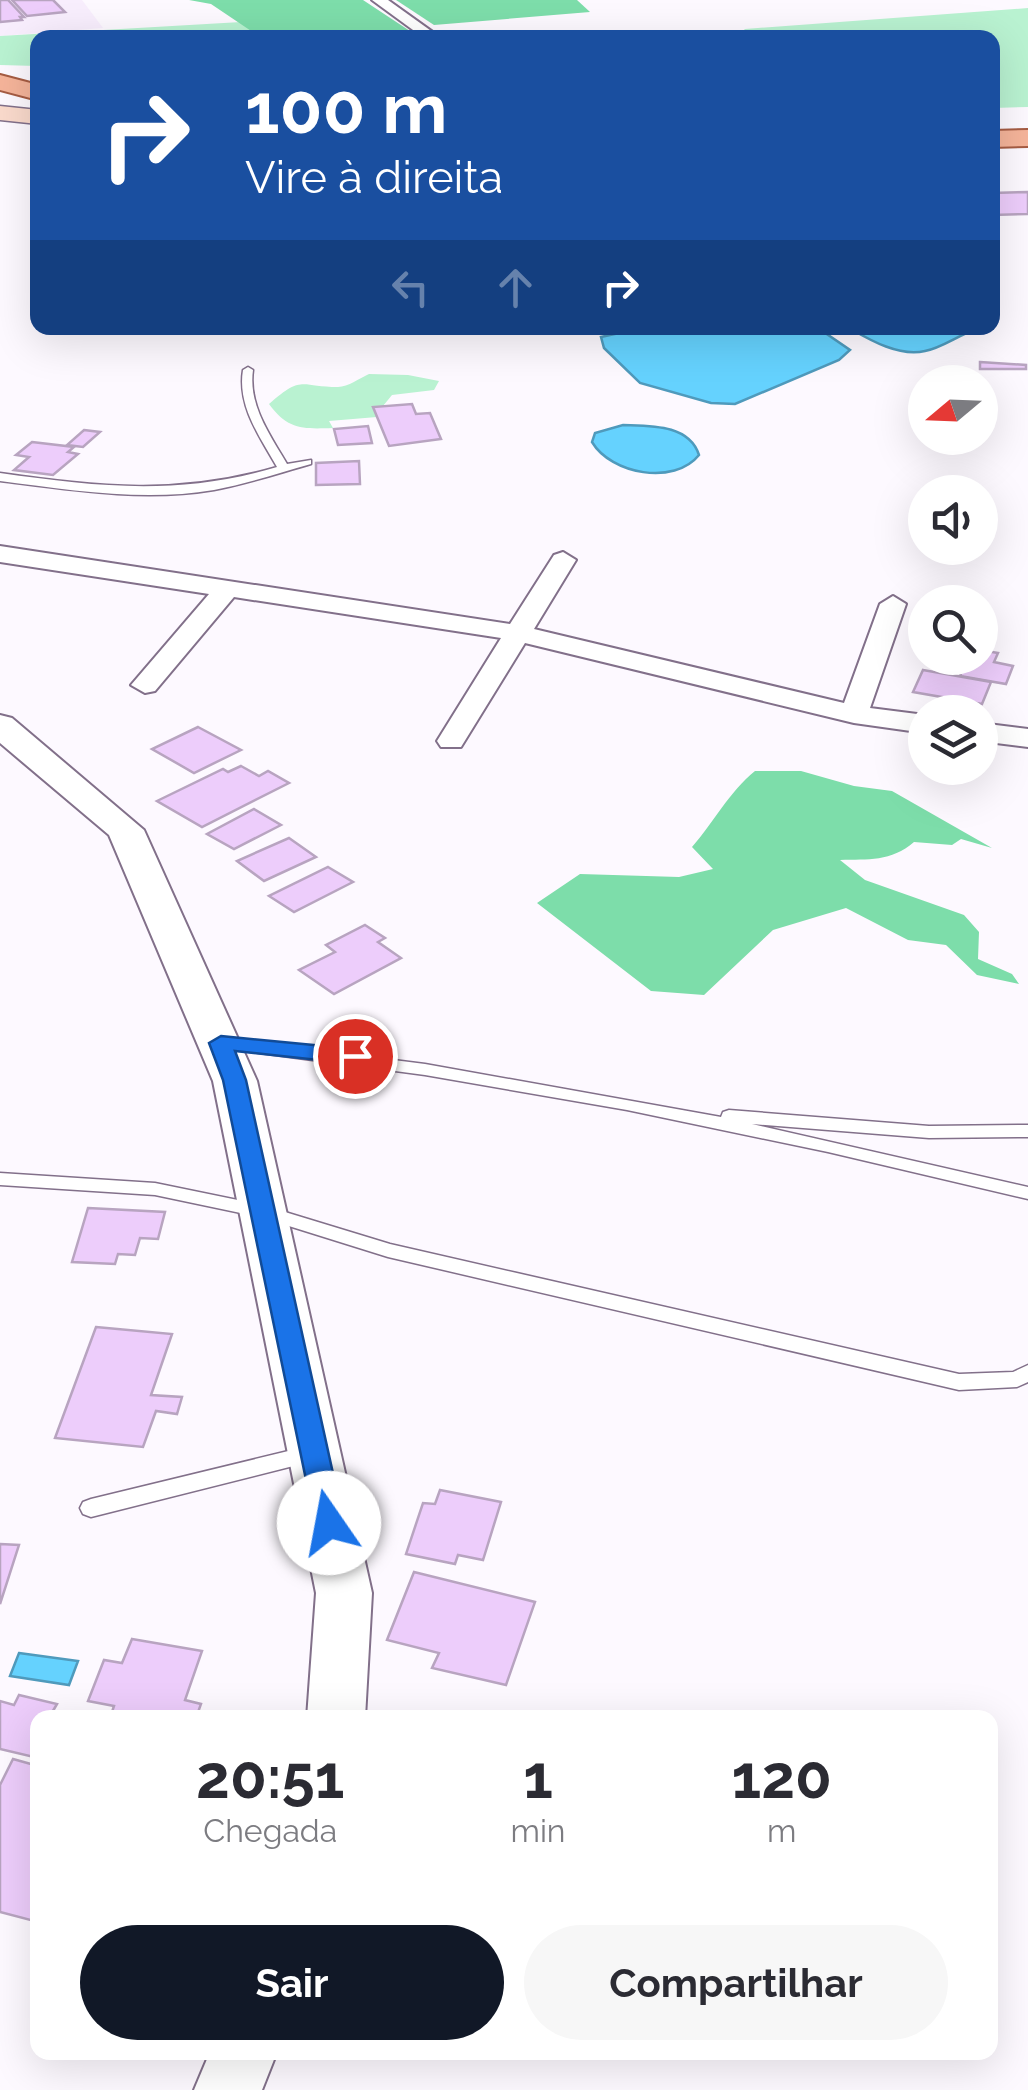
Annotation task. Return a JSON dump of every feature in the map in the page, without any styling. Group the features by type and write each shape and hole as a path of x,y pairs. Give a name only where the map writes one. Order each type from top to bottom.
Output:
{"main road":[{"path":"0,82 30,102"},
{"path":"0,92 30,104"},
{"path":"0,116 30,108"},
{"path":"1000,139 1028,138"}],"street":[{"path":"379,0 422,30"},
{"path":"0,554 518,633 854,714 908,722"},
{"path":"451,741 562,560"},
{"path":"145,685 229,587"},
{"path":"854,714 893,604"},
{"path":"0,725 125,830 235,1080 344,1593 337,1710"},
{"path":"998,734 1028,738"},
{"path":"228,2090 241,2060"}],"lane":[{"path":"248,370 245,379 252,408 283,468"},
{"path":"0,477 106,491 147,492 205,488 308,462"},
{"path":"221,1043 355,1056 665,1112 1028,1194"},
{"path":"665,1112 930,1132 1028,1131"},
{"path":"0,1180 155,1189 262,1211 388,1250 940,1378 1017,1379 1028,1373"},
{"path":"91,1508 314,1453"}],"shaded area":[{"path":"0,0 82,0 103,28 30,30 30,34 0,36"}],"green space":[{"path":"189,0 363,0 408,30 250,30 211,4"},
{"path":"396,0 577,0 590,12 434,25"},
{"path":"1028,8 1028,107 1000,108 1000,30 745,29"},
{"path":"241,22 251,30 103,30"},
{"path":"30,34 30,66 0,65 0,36"},
{"path":"369,374 439,381 434,390 392,395 383,406 373,409 377,417 329,421 333,428 297,426 283,419 269,404 296,385 342,387"},
{"path":"755,771 801,771 854,786 892,791 992,848 961,839 952,845 914,842 888,856 840,860 865,880 964,915 979,932 978,959 1012,974 1019,984 977,975 946,945 908,940 846,908 773,930 704,995 651,991 537,903 580,874 679,877 713,869 692,847 737,788"}],"water":[{"path":"828,335 850,350 839,360 735,404 711,403 640,383 604,348 601,337"},
{"path":"861,335 964,335 915,352"},
{"path":"623,425 678,432 687,437 699,455 674,471 643,472 628,468 613,462 592,442 595,433"},
{"path":"19,1653 78,1661 69,1685 10,1676"}],"building":[{"path":"0,0 8,0 24,17 20,17 22,20 0,22"},
{"path":"12,0 53,0 65,12 27,16"},
{"path":"1028,192 1028,214 1000,215 1000,193"},
{"path":"980,362 1026,365 1026,369 998,369 998,365"},
{"path":"412,404 416,414 430,413 441,439 389,446 373,407"},
{"path":"368,426 372,443 338,445 334,429"},
{"path":"84,430 100,432 83,447 67,445"},
{"path":"32,442 74,447 68,452 78,454 53,475 14,470 29,457 16,455"},
{"path":"359,461 360,484 316,485 316,463"},
{"path":"998,663 1013,666 1006,684 960,676 998,675"},
{"path":"921,675 951,675 991,682 986,695 913,692"},
{"path":"198,727 241,750 194,773 152,749"},
{"path":"241,766 259,776 268,771 289,783 202,827 157,801 223,769 228,772"},
{"path":"254,809 281,825 234,849 207,834"},
{"path":"289,838 316,857 264,881 237,861"},
{"path":"328,867 353,882 294,912 269,896"},
{"path":"365,925 385,938 378,942 401,958 334,994 299,970 335,952 326,945"},
{"path":"88,1208 165,1212 158,1239 140,1238 135,1255 118,1254 115,1264 72,1262"},
{"path":"96,1327 172,1334 151,1395 182,1397 177,1414 156,1411 143,1447 55,1438"},
{"path":"440,1490 501,1502 483,1560 458,1555 455,1564 406,1554 423,1503 435,1504"},
{"path":"0,1544 19,1545 0,1604"},
{"path":"414,1572 535,1602 506,1685 432,1668 439,1653 387,1640"},
{"path":"132,1639 202,1651 185,1700 201,1704 199,1710 113,1710 114,1706 88,1701 104,1660 122,1663"},
{"path":"19,1695 57,1704 54,1710 30,1710 30,1756 0,1749 0,1701 14,1705"},
{"path":"13,1759 30,1764 30,1920 0,1912 0,1785"}],"route":[{"path":"329,1523 235,1080 221,1043 355,1056"}]}
